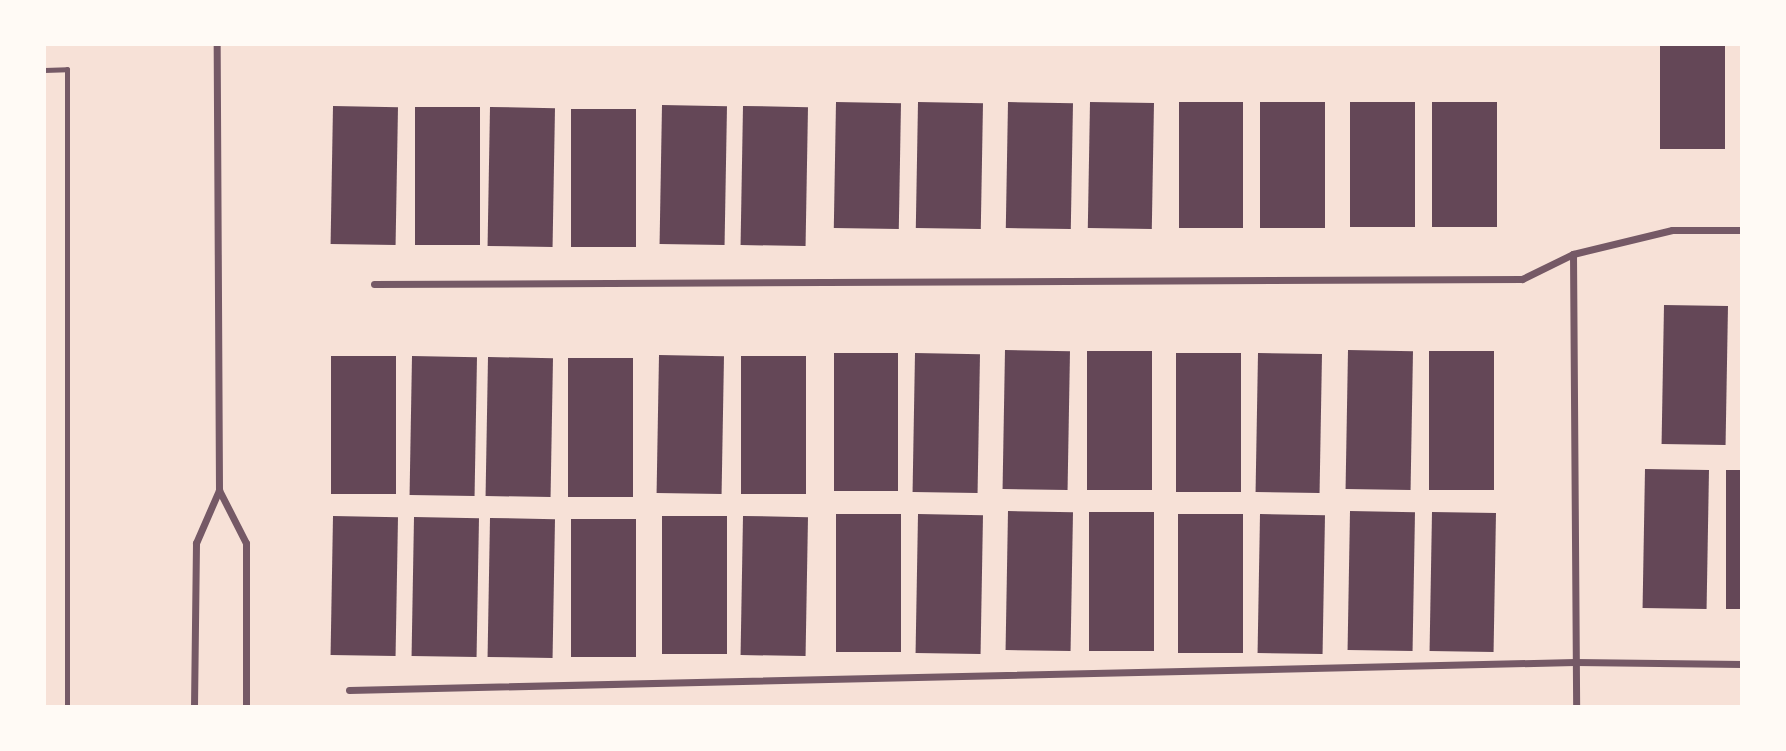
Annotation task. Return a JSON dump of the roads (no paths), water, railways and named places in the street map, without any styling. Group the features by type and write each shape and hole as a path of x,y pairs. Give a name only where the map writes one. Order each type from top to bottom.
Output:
{"street":[{"path":"194,707 196,543 219,490 218,44"},
{"path":"374,284 1522,279 1573,254 1672,230 1742,230"},
{"path":"1573,254 1576,707"},
{"path":"219,490 246,543 246,707"},
{"path":"349,690 1575,662 1742,664"}],"lane":[{"path":"44,70 67,69 67,707"}]}
